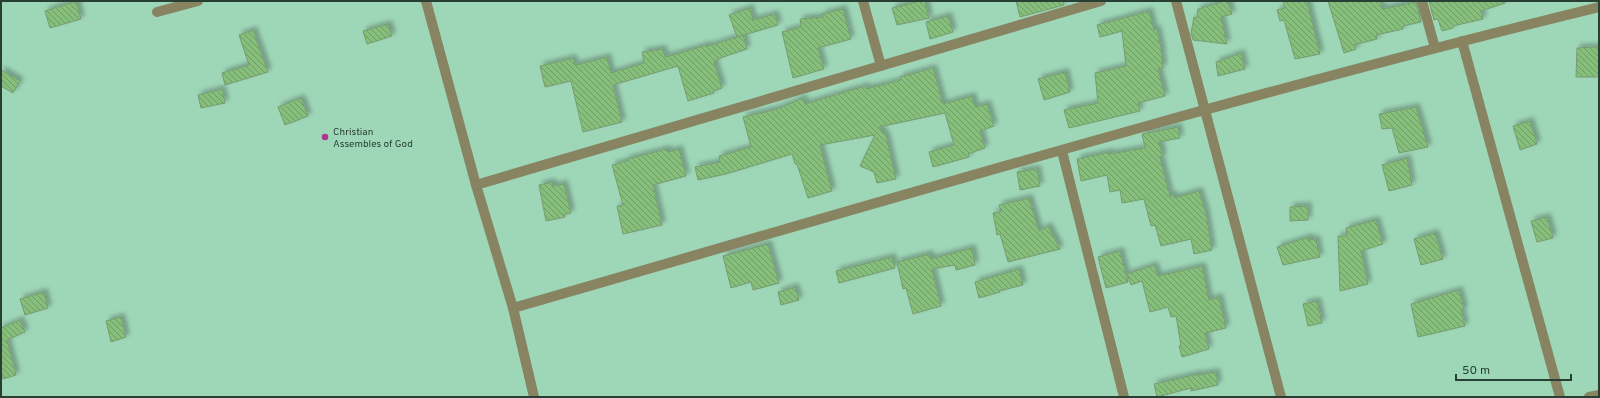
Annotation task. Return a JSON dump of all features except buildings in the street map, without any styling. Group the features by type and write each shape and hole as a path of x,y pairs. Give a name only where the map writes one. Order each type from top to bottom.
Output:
{"street":[{"path":"157,12 198,1"},
{"path":"426,1 476,185 513,308 534,397"},
{"path":"863,1 881,66"},
{"path":"476,185 1101,1"},
{"path":"1176,1 1281,397"},
{"path":"1422,1 1435,48"},
{"path":"513,308 1205,110 1462,40 1599,7"},
{"path":"1462,40 1560,397"},
{"path":"1062,151 1124,397"},
{"path":"1589,397 1599,395"}],"place":[{"name":"Christian Assembles of God","path":"325,137"}]}
